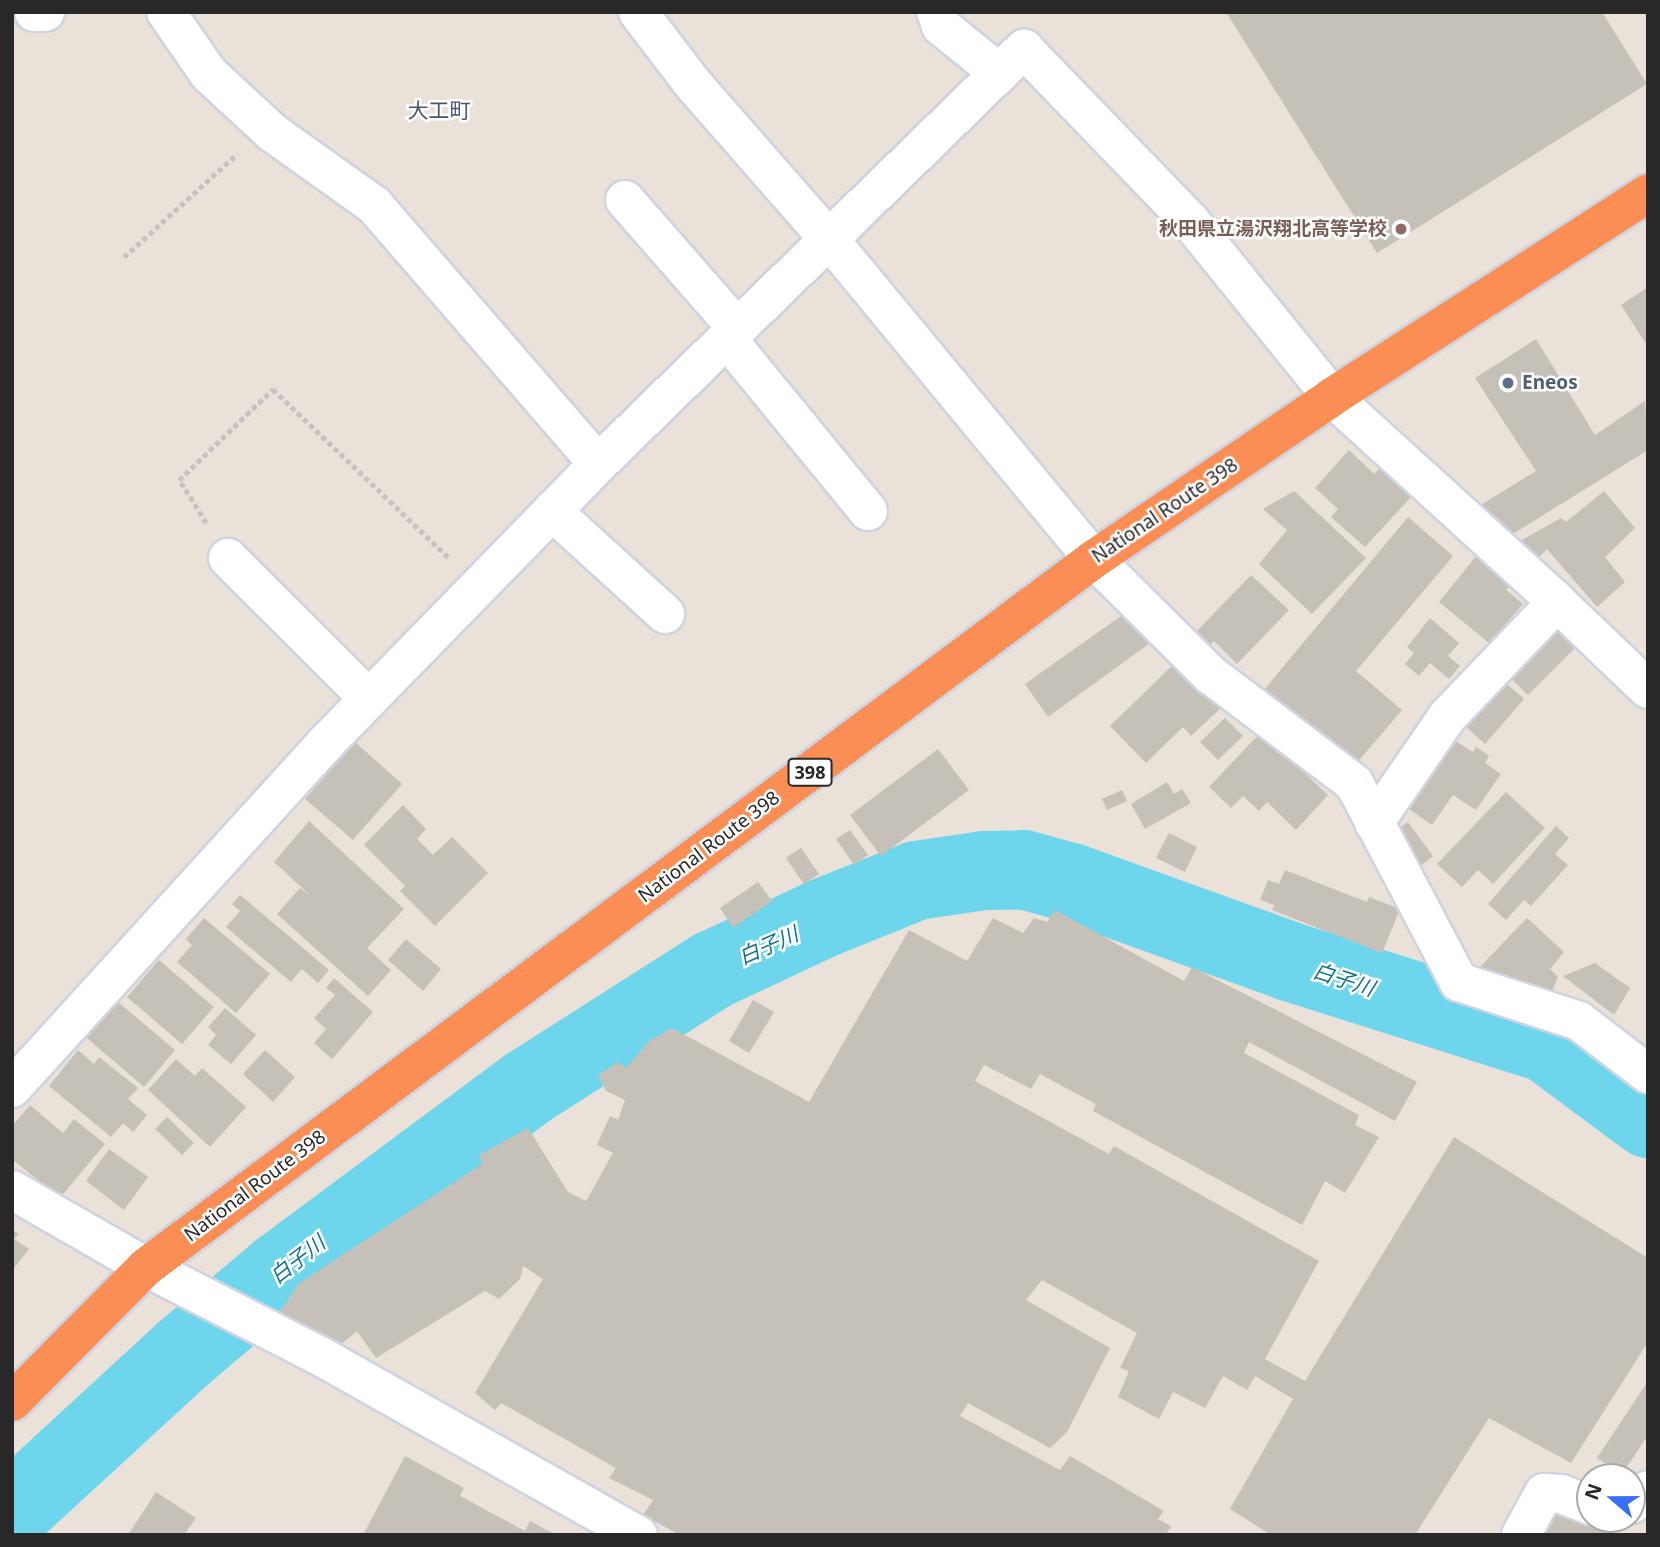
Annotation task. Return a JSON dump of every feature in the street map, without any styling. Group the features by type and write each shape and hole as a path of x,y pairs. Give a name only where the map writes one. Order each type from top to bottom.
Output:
{"highway":[{"name":"National Route 398","path":"12,1402 146,1267 1094,559 1332,397 1648,193"}],"street":[{"path":"34,12 45,12"},
{"path":"166,12 209,75 266,127 374,205 598,464"},
{"path":"638,12 693,84 828,238 1094,559 1211,675 1354,783 1459,982 1579,1021 1648,1074"},
{"path":"936,12 941,26 999,73"},
{"path":"12,1088 369,699 598,464 1024,48 1190,221 1332,397 1557,602 1648,689"},
{"path":"625,200 733,334 868,511"},
{"path":"552,511 665,614"},
{"path":"228,558 369,699"},
{"path":"1374,823 1447,717 1557,602"},
{"path":"12,1189 181,1287 320,1356 639,1535"},
{"path":"1521,1535 1544,1493 1561,1494 1576,1500"}],"path":[{"path":"124,257 266,127"},
{"path":"228,558 178,480 273,389 479,587"}],"building":[{"name":"秋田県立湯沢翔北高等学校","path":"1226,12 1602,12 1647,84 1377,253"},
{"path":"1648,287 1648,347 1621,305"},
{"path":"1536,339 1595,435 1645,401 1648,450 1508,537 1474,509 1536,471 1475,378"},
{"path":"1349,450 1374,474 1381,467 1412,496 1365,547 1331,517 1338,509 1315,488"},
{"path":"1294,491 1366,558 1312,614 1259,564 1287,530 1263,509"},
{"path":"1604,491 1635,528 1605,557 1625,582 1597,607 1547,549 1537,559 1520,541 1561,518 1566,522"},
{"path":"1408,517 1453,556 1356,671 1402,710 1356,764 1258,697"},
{"path":"1478,554 1513,583 1506,590 1523,604 1489,643 1439,602"},
{"path":"1251,575 1289,610 1237,664 1214,641 1207,648 1193,635"},
{"path":"1128,611 1150,643 1048,717 1025,684"},
{"path":"1430,618 1459,643 1448,656 1460,666 1449,679 1430,663 1419,676 1405,664 1414,653 1407,647"},
{"path":"1555,621 1579,644 1528,695 1505,673"},
{"path":"1178,660 1223,706 1191,736 1183,727 1146,763 1110,726"},
{"path":"1502,680 1524,699 1485,744 1462,723"},
{"path":"1225,718 1243,736 1218,760 1200,742"},
{"path":"1261,732 1328,795 1296,830 1267,802 1259,811 1243,796 1231,808 1209,787"},
{"path":"1449,737 1473,752 1476,747 1489,756 1485,763 1501,774 1476,810 1453,795 1432,825 1403,805"},
{"path":"355,742 402,784 353,840 305,799"},
{"path":"938,749 969,790 881,856 850,815"},
{"path":"1167,782 1174,794 1182,789 1191,803 1145,829 1131,804"},
{"path":"1122,790 1127,801 1107,810 1102,799"},
{"path":"1506,792 1545,828 1493,884 1478,870 1462,887 1437,864"},
{"path":"403,805 426,829 417,839 433,855 452,837 488,873 435,926 400,891 405,886 364,845"},
{"path":"309,821 404,909 367,948 391,970 368,996 277,914 300,888 311,896 274,862"},
{"path":"1408,822 1433,856 1419,867 1393,833"},
{"path":"1556,826 1569,838 1555,854 1568,865 1531,906 1524,900 1506,920 1488,904"},
{"path":"850,830 868,855 854,865 836,839"},
{"path":"1169,833 1197,847 1185,872 1156,858"},
{"path":"801,848 819,874 804,884 786,858"},
{"path":"1285,870 1367,902 1369,897 1400,909 1382,953 1272,910 1274,905 1260,900 1268,880 1279,884"},
{"path":"758,882 772,901 733,928 720,908"},
{"path":"240,895 329,970 318,983 302,969 291,982 226,927 240,911 232,904"},
{"path":"1055,910 1184,981 1192,967 1417,1082 1395,1121 1249,1042 1244,1053 1359,1115 1355,1125 1379,1137 1345,1193 1325,1181 1302,1225 1093,1111 1096,1104 1040,1074 1031,1089 984,1065 975,1081 1109,1154 1114,1146 1319,1261 1265,1359 1305,1381 1454,1137 1648,1258 1648,1342 1571,1463 1489,1418 1415,1535 1271,1535 1230,1509 1293,1399 1255,1376 1247,1390 1223,1376 1205,1408 1173,1392 1159,1419 1118,1397 1129,1371 1120,1368 1137,1333 1042,1280 1026,1300 1110,1348 1067,1432 1050,1448 968,1403 960,1416 1060,1470 1070,1456 1164,1511 1158,1519 1171,1526 1166,1535 680,1535 643,1515 653,1500 609,1478 616,1468 501,1403 495,1410 475,1393 543,1279 523,1266 520,1279 499,1299 485,1291 376,1358 357,1331 339,1346 279,1313 298,1284 482,1164 479,1155 528,1128 568,1192 586,1201 613,1153 597,1145 610,1116 618,1120 625,1100 606,1091 598,1075 618,1062 626,1068 649,1041 672,1028 809,1102 909,930 967,961 993,918 1023,933 1034,918 1047,922"},
{"path":"204,918 270,974 236,1013 177,962 192,945 186,939"},
{"path":"1527,918 1564,952 1550,969 1558,977 1548,1000 1518,988 1500,973 1495,979 1478,969"},
{"path":"406,939 441,969 423,991 388,960"},
{"path":"159,960 214,1007 182,1044 127,997"},
{"path":"1595,963 1630,988 1614,1015 1563,976"},
{"path":"334,978 373,1012 332,1059 314,1043 326,1029 314,1018 335,995 326,988"},
{"path":"111,996 175,1050 144,1087 81,1033"},
{"path":"753,1000 774,1012 749,1053 729,1041"},
{"path":"225,1008 256,1035 231,1064 208,1045 216,1035 208,1027"},
{"path":"78,1050 94,1064 99,1057 138,1088 128,1099 147,1115 133,1132 123,1123 111,1137 49,1086"},
{"path":"265,1050 295,1077 273,1102 243,1074"},
{"path":"176,1059 195,1076 202,1068 246,1107 210,1147 148,1090"},
{"path":"30,1105 63,1133 74,1119 105,1144 60,1198 12,1159 12,1126"},
{"path":"167,1117 194,1143 182,1155 155,1129"},
{"path":"109,1149 148,1177 124,1210 86,1181"},
{"path":"12,1230 19,1234 14,1239 29,1249 12,1271"},
{"path":"1648,1381 1648,1435 1629,1463 1605,1463 1597,1458"},
{"path":"405,1456 464,1488 460,1496 525,1531 530,1521 556,1535 363,1535"},
{"path":"156,1492 196,1518 184,1535 128,1535"},
{"path":"1555,1499 1576,1510 1576,1533 1611,1533 1610,1535 1537,1535"}],"waterway":[{"name":"白子川","path":"12,1510 185,1351 281,1270 529,1086 713,969 824,917 916,880 984,870 1023,869 1070,882 1289,961 1547,1043 1648,1118"}],"place":[{"name":"秋田県立湯沢翔北高等学校","path":"1401,229"},
{"name":"Eneos","path":"1508,383"}],"district":[{"name":"大工町","path":"439,110"}]}
